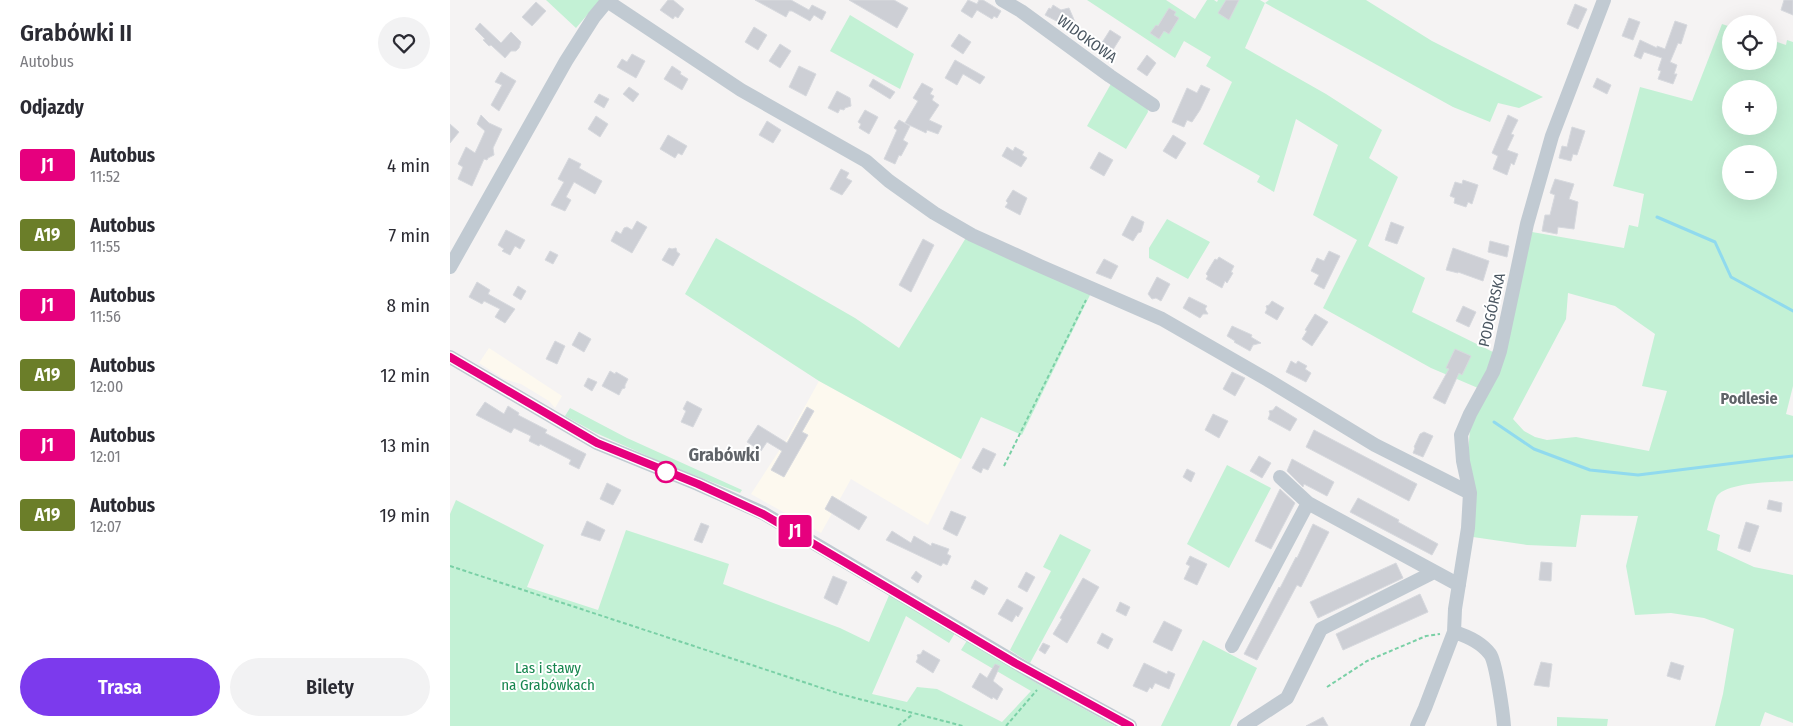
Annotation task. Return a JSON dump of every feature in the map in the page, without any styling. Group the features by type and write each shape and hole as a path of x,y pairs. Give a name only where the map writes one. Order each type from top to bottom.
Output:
{"street":[{"name":"WIDOKOWA","path":"1002,0 1021,11 1153,105"},
{"name":"PODGÓRSKA","path":"1417,726 1454,632 1455,609 1468,528 1470,493 1461,435 1493,372 1500,351 1527,224 1552,136 1604,0"},
{"path":"450,267 566,61 594,16 607,1 741,90 866,160 889,182 934,213 972,235 1162,319 1375,445 1470,493"},
{"path":"450,356 597,443 698,484 763,514 1045,680 1130,726"},
{"path":"1280,476 1308,503 1459,585"},
{"path":"1232,646 1308,503"},
{"path":"1244,726 1287,698 1321,629 1434,572"},
{"path":"1454,632 1479,643 1491,655 1504,726"}],"path":[{"path":"1004,466 1091,289"},
{"path":"450,566 840,694 963,726"},
{"path":"1327,687 1367,660 1426,636 1454,632"},
{"path":"1006,726 1045,680"},
{"path":"898,726 913,714"}],"shaded area":[{"path":"489,348 562,396 555,408 549,401 521,384 504,379 479,363"},
{"path":"819,381 961,459 928,525 851,479 821,533 751,494 788,437"}],"green space":[{"path":"546,0 600,0 576,28"},
{"path":"1087,0 1166,0 1195,19 1207,0 1217,2 1218,0 1260,0 1265,3 1245,48 1326,94 1382,130 1369,158 1398,177 1368,246 1425,278 1412,312 1495,353 1478,388 1431,368 1323,308 1357,240 1313,215 1338,145 1296,119 1274,192 1257,182 1260,176 1203,144 1232,82 1206,66 1211,57 1184,41 1175,58"},
{"path":"1269,0 1366,0 1432,41 1543,97 1519,108 1498,103 1490,122 1453,107 1265,3"},
{"path":"850,15 914,54 900,89 830,51"},
{"path":"1722,24 1722,70 1777,70 1777,42 1786,45 1787,40 1793,42 1793,386 1786,414 1793,416 1793,481 1741,485 1723,491 1717,496 1707,530 1720,535 1717,550 1754,567 1793,575 1793,723 1765,712 1760,726 1715,726 1723,694 1734,629 1704,618 1671,613 1635,615 1626,566 1638,516 1581,515 1576,547 1527,545 1473,537 1468,455 1470,428 1532,232 1624,248 1629,225 1638,227 1644,194 1613,186 1640,87 1692,101","holes":["1568,293 1615,306 1655,334 1642,386 1667,391 1649,451 1576,437 1547,440 1535,437 1524,431 1513,419 1566,319"]},
{"path":"1112,82 1147,105 1148,112 1126,149 1087,126"},
{"path":"1167,219 1210,242 1188,279 1149,258 1149,248"},
{"path":"967,236 1091,293 1022,435 981,417 961,459 819,381 685,294 716,238 855,318 899,348"},
{"path":"570,408 627,438 742,490 740,493 661,462 596,433 565,416"},
{"path":"1227,465 1271,488 1229,568 1187,544"},
{"name":"Las i stawy na Grabówkach","path":"456,500 544,545 527,587 598,610 626,530 729,564 723,584 840,628 869,642 890,593 955,633 949,643 906,616 872,694 907,702 917,687 937,689 1002,722 1031,691 961,650 968,639 1038,684 1115,726 450,726 450,514"},
{"path":"1060,534 1091,550 1030,663 1010,650 1051,571 1043,567"},
{"path":"1203,640 1257,668 1230,726 1161,726"},
{"path":"1557,717 1608,719 1607,726 1557,726"}],"building":[{"path":"668,0 673,0 684,9 678,18 675,16 673,19 660,10"},
{"path":"755,0 791,0 809,10 812,5 826,12 822,20 814,15 810,21 792,11 789,11 786,17"},
{"path":"849,0 894,0 908,8 897,28"},
{"path":"968,0 977,4 979,0 983,0 1001,11 997,18 994,16 992,19 977,10 972,18 961,11"},
{"path":"1226,0 1239,0 1229,20 1218,13"},
{"path":"1784,0 1793,0 1793,15 1781,10"},
{"path":"536,2 546,11 532,26 522,17"},
{"path":"1575,4 1587,9 1578,29 1567,24"},
{"path":"1053,5 1061,10 1069,8 1075,22 1064,25 1045,15"},
{"path":"1169,8 1176,12 1174,15 1179,18 1169,34 1164,31 1159,39 1150,33 1156,25 1158,26"},
{"path":"1629,18 1640,22 1633,40 1622,36"},
{"path":"1675,21 1687,25 1681,44 1678,43 1670,62 1677,65 1674,74 1677,74 1673,84 1658,79 1661,71 1658,70 1662,58 1644,52 1641,59 1634,56 1640,40 1657,48 1657,46 1665,49"},
{"path":"480,23 501,43 511,32 521,42 519,48 516,51 511,51 505,58 491,45 489,46 475,29"},
{"path":"754,27 767,35 758,50 745,42"},
{"path":"1110,30 1121,37 1109,56 1098,49"},
{"path":"959,34 971,42 963,54 951,46"},
{"path":"780,44 791,51 780,68 769,61"},
{"path":"632,54 645,61 636,78 617,67 622,59 627,62"},
{"path":"1147,55 1156,63 1147,76 1137,69"},
{"path":"955,60 985,77 980,84 963,74 957,85 945,78"},
{"path":"672,66 688,79 682,90 664,79"},
{"path":"799,66 816,74 806,96 789,87"},
{"path":"501,72 516,81 499,111 491,105 502,85 495,82"},
{"path":"1597,78 1611,85 1607,94 1593,87"},
{"path":"873,79 895,92 890,99 869,86"},
{"path":"922,83 933,89 930,94 934,96 932,100 939,105 929,120 942,126 938,134 927,130 926,133 905,123 918,101 913,98"},
{"path":"1201,85 1210,89 1192,122 1187,120 1184,127 1172,122 1187,88 1197,93"},
{"path":"629,87 639,94 633,102 623,94"},
{"path":"837,91 850,98 851,106 844,110 840,109 838,113 828,108"},
{"path":"599,94 609,99 604,108 594,102"},
{"path":"865,110 878,117 869,134 859,128 861,124 858,122"},
{"path":"481,115 489,123 502,129 493,148 494,155 487,160 484,159 472,186 458,179 463,167 458,164 466,147 475,153 485,131 477,124"},
{"path":"1508,115 1518,120 1511,134 1514,135 1507,150 1518,154 1514,165 1511,163 1507,175 1493,169 1498,156 1492,153"},
{"path":"596,116 608,124 600,137 588,129"},
{"path":"899,120 910,126 903,140 908,143 895,164 884,159 897,130 894,128"},
{"path":"767,121 781,130 773,143 759,135"},
{"path":"450,124 459,132 450,143"},
{"path":"1572,127 1585,131 1577,155 1573,154 1571,161 1559,158 1562,146 1567,147"},
{"path":"668,135 687,146 682,155 678,153 675,158 660,149"},
{"path":"1173,135 1186,143 1176,159 1163,151"},
{"path":"1007,147 1013,151 1015,147 1024,152 1022,155 1027,158 1021,167 1002,156"},
{"path":"1099,152 1113,160 1104,176 1090,168"},
{"path":"569,158 581,164 579,168 602,181 595,194 574,182 566,197 571,200 565,211 551,205 564,182 558,179"},
{"path":"841,169 849,173 846,178 852,181 842,195 830,189"},
{"path":"1555,179 1574,184 1569,199 1578,202 1574,229 1558,227 1557,234 1542,231 1545,215 1550,215 1555,195 1550,193"},
{"path":"1463,180 1478,185 1472,204 1468,202 1466,207 1454,203 1455,198 1450,196 1455,182 1462,184"},
{"path":"1013,190 1027,198 1020,215 1005,207 1008,203 1006,201"},
{"path":"1132,216 1144,222 1141,232 1138,233 1133,241 1122,235"},
{"path":"637,221 647,227 632,253 611,241 616,231 621,234 624,228 627,227 632,230"},
{"path":"1391,222 1404,227 1397,244 1385,240"},
{"path":"506,230 525,240 520,249 515,246 510,255 502,251 504,249 498,245"},
{"path":"923,239 934,245 911,292 899,285"},
{"path":"1490,241 1509,246 1507,257 1488,252"},
{"path":"669,248 676,248 680,254 673,266 662,260"},
{"path":"1453,248 1489,261 1483,281 1458,272 1446,270"},
{"path":"550,251 558,255 553,264 545,260"},
{"path":"1329,251 1340,256 1324,289 1314,284 1319,275 1311,271 1317,258 1324,261"},
{"path":"1219,257 1234,266 1231,272 1233,273 1227,283 1225,281 1222,288 1206,279 1208,276 1206,274 1210,267 1215,259 1217,260"},
{"path":"1104,259 1118,266 1111,279 1096,273"},
{"path":"1157,277 1170,284 1161,301 1156,298 1152,299 1148,294"},
{"path":"477,282 490,290 488,294 515,309 505,323 495,317 500,309 484,301 482,304 469,297"},
{"path":"518,286 526,291 521,300 513,295"},
{"path":"1189,297 1207,306 1205,309 1208,314 1203,314 1200,318 1183,308"},
{"path":"1272,301 1284,308 1277,320 1265,313 1266,306"},
{"path":"1463,306 1476,312 1469,327 1456,321"},
{"path":"1315,314 1328,322 1312,346 1302,339"},
{"path":"1232,326 1252,335 1251,337 1261,343 1253,345 1250,351 1234,342 1227,336"},
{"path":"579,332 591,339 584,352 572,345"},
{"path":"555,341 565,346 557,364 546,359"},
{"path":"1455,349 1471,356 1462,375 1459,373 1445,404 1433,398 1449,369 1446,368"},
{"path":"1291,361 1296,364 1298,361 1307,366 1305,369 1311,373 1306,382 1286,372"},
{"path":"610,371 615,374 616,372 628,379 625,388 622,389 619,395 602,386"},
{"path":"1232,372 1245,378 1235,396 1223,389"},
{"path":"588,378 597,382 592,391 584,386"},
{"path":"687,401 702,409 693,427 681,422 686,411 683,409"},
{"path":"485,402 504,414 508,406 519,413 518,415 547,430 545,433 586,454 579,469 569,464 571,460 540,444 539,446 529,441 531,436 514,428 511,433 476,415"},
{"path":"1276,406 1297,419 1290,431 1268,419 1269,411 1273,410"},
{"path":"807,407 814,411 802,432 808,435 784,477 771,470 782,451 767,442 761,451 747,442 758,425 787,443"},
{"path":"1213,414 1228,421 1219,438 1205,430"},
{"path":"1314,430 1417,484 1409,501 1306,447"},
{"path":"1424,432 1433,436 1423,457 1413,453 1420,434"},
{"path":"983,448 996,454 988,470 983,468 981,473 972,468"},
{"path":"1259,456 1271,463 1262,478 1250,471"},
{"path":"1292,459 1334,482 1327,496 1304,484 1303,487 1287,471"},
{"path":"1187,469 1195,473 1191,482 1183,477"},
{"path":"607,483 621,490 613,505 600,499"},
{"path":"1280,489 1295,503 1271,549 1255,541"},
{"path":"832,496 867,517 859,530 825,509"},
{"path":"1358,498 1438,544 1432,555 1350,512"},
{"path":"1769,500 1782,503 1781,512 1767,509"},
{"path":"951,511 966,517 957,536 943,529"},
{"path":"587,521 605,530 600,541 581,535"},
{"path":"1746,522 1759,526 1750,552 1738,548"},
{"path":"701,523 709,526 702,543 694,540"},
{"path":"1313,524 1329,532 1301,587 1297,585 1257,660 1244,654 1279,587 1297,558"},
{"path":"892,531 911,543 914,536 931,546 932,543 949,549 947,554 951,556 947,565 943,563 941,566 886,540"},
{"path":"1190,556 1207,564 1197,585 1184,579 1190,566 1186,564"},
{"path":"1541,562 1552,563 1551,581 1539,580"},
{"path":"1396,563 1403,578 1318,618 1310,602"},
{"path":"916,571 922,576 918,583 911,578"},
{"path":"1026,572 1035,577 1027,592 1018,587"},
{"path":"833,576 847,582 837,605 824,598"},
{"path":"1083,578 1099,587 1067,643 1053,634"},
{"path":"975,580 988,588 984,595 971,588"},
{"path":"1420,594 1428,612 1343,650 1336,634"},
{"path":"1007,599 1023,608 1018,617 1016,615 1012,622 998,614"},
{"path":"1120,602 1130,607 1126,616 1116,611"},
{"path":"1164,621 1182,630 1172,651 1153,642"},
{"path":"1102,633 1113,639 1108,649 1097,643"},
{"path":"1043,643 1050,646 1045,654 1039,650"},
{"path":"923,650 940,660 933,673 916,662 917,655 921,654"},
{"path":"1541,662 1552,664 1549,687 1534,685"},
{"path":"1671,662 1684,666 1680,680 1667,676"},
{"path":"1144,663 1167,674 1168,671 1175,674 1169,689 1155,683 1152,689 1150,687 1147,692 1133,686"},
{"path":"995,664 1000,666 993,681 1003,689 997,700 972,687 980,673 987,678"},
{"path":"1323,717 1328,726 1306,726"}],"waterway":[{"path":"1657,217 1715,242 1731,277 1793,311"},
{"path":"1494,422 1534,449 1590,470 1638,475 1793,456"}],"bus line":[{"name":"J1","path":"450,357 597,443 698,484 763,514 883,583 1015,663 1130,726"}],"district":[{"name":"Podlesie","path":"1749,398"},
{"name":"Grabówki","path":"724,455"}]}
